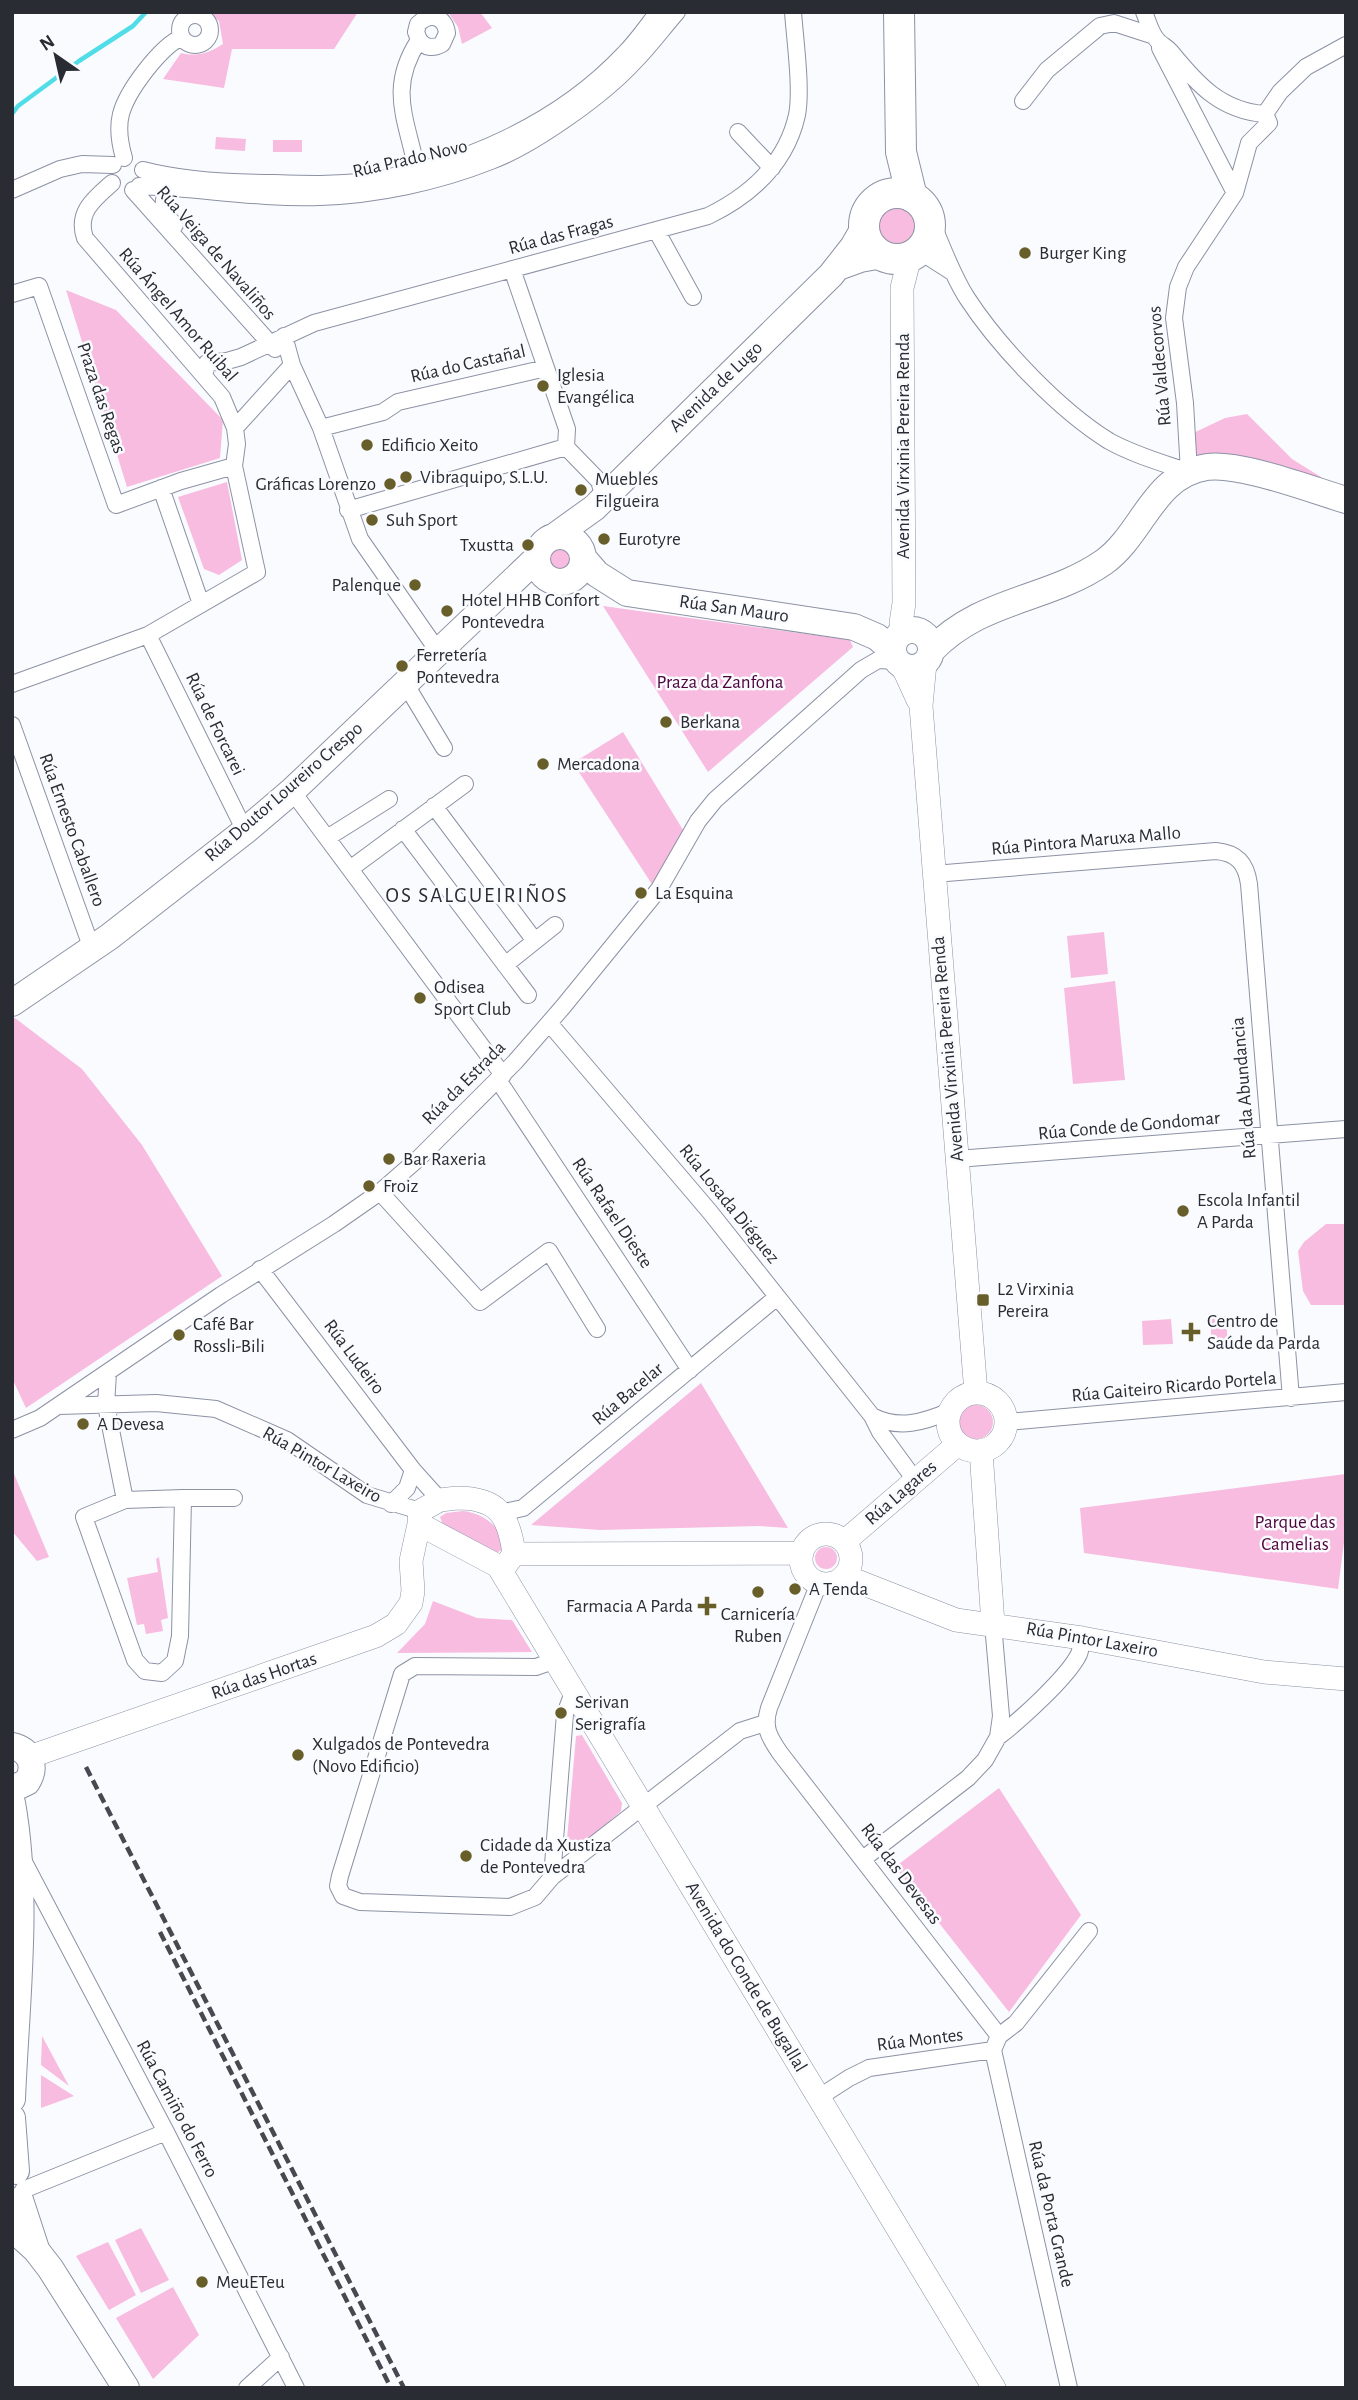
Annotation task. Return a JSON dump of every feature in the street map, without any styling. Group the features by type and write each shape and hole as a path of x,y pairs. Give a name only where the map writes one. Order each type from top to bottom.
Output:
{"highway":[{"path":"899,12 900,195"},
{"path":"900,195 927,211 907,250 869,243 864,229 868,211 873,203 900,195"}],"main road":[{"name":"Avenida de Lugo","path":"536,559 542,544 572,555 582,530 599,502 838,267 864,229"},
{"name":"Avenida de Lugo","path":"838,267 860,259 907,250"},
{"name":"Avenida Virxinia Pereira Renda","path":"907,250 902,288 904,603 901,623 909,647 921,706 976,1393"},
{"path":"909,647 931,625 992,610 1086,574 1107,560 1121,546 1154,499 1166,487 1189,472 1222,466 1261,474 1346,500"},
{"name":"Rúa San Mauro","path":"536,559 540,571 550,580 557,582 572,555"},
{"name":"Rúa San Mauro","path":"572,555 582,579 627,593 854,627 874,625 887,628 909,647"},
{"name":"Rúa Doutor Loureiro Crespo","path":"12,1003 92,949 245,831 292,791 536,559"},
{"path":"976,1393 994,1398 1005,1412 1007,1422 1002,1438 981,1451 958,1444 948,1428 950,1411 960,1398 976,1393"},
{"name":"Rúa Lagares","path":"844,1542 958,1444"},
{"path":"981,1451 993,1624"},
{"name":"Rúa Pintor Laxeiro","path":"425,1511 478,1498 493,1505 500,1513"},
{"name":"Rúa Pintor Laxeiro","path":"425,1511 506,1560 803,1553"},
{"name":"Rúa das Hortas","path":"21,1752 376,1636 396,1624 411,1603 411,1561 425,1511"},
{"path":"500,1513 512,1535 506,1560"},
{"path":"831,1535 844,1542 849,1548 851,1563 844,1576 833,1583 819,1583 812,1579 803,1568 803,1553 810,1541 816,1537 831,1535"},
{"name":"Avenida do Conde de Bugallal","path":"506,1560 556,1660 994,2388"},
{"name":"Rúa Pintor Laxeiro","path":"844,1576 942,1616 971,1623 1082,1637 1264,1672 1346,1679"},
{"path":"12,1790 22,1786 30,1776 32,1764 21,1752"},
{"path":"12,1803 19,1852 12,2099"},
{"path":"12,2118 17,2188 36,2250"},
{"path":"12,2228 36,2250 126,2388"}],"street":[{"name":"Rúa Prado Novo","path":"138,182 199,179 318,184 365,181 417,171 484,150 570,101 624,54 658,12"},
{"name":"Rúa Prado Novo","path":"138,182 172,189 318,197 419,183 481,165 539,135 576,111 634,62 677,12"},
{"name":"Rúa das Fragas","path":"204,376 207,363 227,361 314,323 708,216 735,203 772,168 788,142 797,114 793,12"},
{"path":"1144,12 1160,51 1235,193"},
{"path":"1023,101 1047,70 1100,26 1114,23 1156,39 1166,46 1196,83 1220,100 1251,113 1265,114 1280,92 1306,67 1346,46"},
{"path":"12,190 60,169 82,163 119,161 138,162 138,182 120,190 112,183 111,170 119,161 119,128 127,98 169,43 182,37"},
{"path":"417,171 400,96 404,69 419,40"},
{"name":"Rúa Valdecorvos","path":"1189,472 1174,302 1186,267 1235,193 1249,144 1269,123 1265,114"},
{"path":"738,132 772,168"},
{"name":"Rúa Veiga de Navaliños","path":"138,182 181,242 268,343 292,365"},
{"name":"Rúa Ángel Amor Ruibal","path":"112,183 88,207 82,219 85,238 222,397 235,428 237,444 234,466 257,572 201,604"},
{"path":"172,189 164,200 163,212 181,232 181,242"},
{"path":"656,230 693,297"},
{"path":"907,250 937,235 967,298 1012,355 1074,415 1111,441 1148,458 1189,472"},
{"path":"907,250 954,273"},
{"path":"512,270 567,429 566,447 598,481 599,502"},
{"name":"Praza das Regas","path":"12,294 39,286 116,505 234,466"},
{"path":"284,335 292,365 321,428 359,539 438,651"},
{"path":"235,428 292,365"},
{"name":"Rúa do Castañal","path":"321,428 383,412 398,402 546,368"},
{"path":"348,510 566,447"},
{"path":"12,684 148,635 201,604 161,488"},
{"name":"Rúa de Forcarei","path":"148,635 245,831"},
{"name":"Rúa da Estrada","path":"12,1430 59,1406 260,1269 334,1224 380,1192 419,1158 500,1077 549,1023 659,890 698,821 715,800 861,670 909,647"},
{"path":"405,683 444,748"},
{"name":"Rúa Ernesto Caballero","path":"12,725 92,949"},
{"path":"350,869 465,784"},
{"name":"Rúa Rafael Dieste","path":"292,791 500,1077 690,1370"},
{"path":"327,838 389,799"},
{"path":"433,806 535,941"},
{"path":"403,829 528,995"},
{"name":"Rúa Pintora Maruxa Mallo","path":"934,874 1216,851 1234,854 1240,859"},
{"name":"Rúa da Abundancia","path":"1240,859 1245,866 1249,884 1291,1398"},
{"path":"505,965 555,925"},
{"name":"Rúa Losada Diéguez","path":"549,1023 710,1212 872,1416 880,1432 915,1480"},
{"name":"Rúa Conde de Gondomar","path":"957,1159 1346,1129"},
{"path":"380,1192 480,1303 549,1251 597,1329"},
{"name":"Rúa Ludeiro","path":"260,1269 413,1470 425,1511"},
{"name":"Rúa Bacelar","path":"500,1513 523,1508 777,1297"},
{"path":"108,1373 106,1405 125,1500"},
{"name":"Rúa Gaiteiro Ricardo Portela","path":"1007,1422 1346,1392"},
{"name":"Rúa Pintor Laxeiro","path":"59,1406 156,1403 216,1409 287,1440 367,1495 391,1504 425,1511"},
{"path":"872,1416 897,1425 931,1419 950,1411"},
{"path":"391,1504 407,1488 413,1470"},
{"path":"183,1498 180,1636 175,1661 162,1673 145,1671 135,1660 84,1517 125,1500 183,1498 234,1498"},
{"path":"556,1660 536,1667 415,1666 402,1674 340,1876 340,1891 349,1900 497,1908 510,1907 535,1897 552,1877 740,1731 765,1723 819,1583"},
{"path":"863,1859 968,1779 985,1760 998,1737 1001,1716 993,1624"},
{"path":"998,1737 1022,1719 1072,1664 1080,1652 1082,1637"},
{"path":"552,1877 565,1714 574,1690"},
{"name":"Rúa das Devesas","path":"765,1723 769,1736 780,1753 863,1859 996,2043"},
{"name":"Rúa Camiño do Ferro","path":"19,1852 296,2388"},
{"path":"996,2043 1016,2024 1089,1931"},
{"name":"Rúa Montes","path":"818,2098 869,2068 996,2043"},
{"name":"Rúa da Porta Grande","path":"996,2043 1069,2388"},
{"path":"17,2188 166,2132"},
{"path":"247,2388 281,2357"}],"green space":[{"path":"208,12 358,12 334,49 232,49 224,88 163,79 181,53 203,53 223,44 219,21"},
{"path":"448,12 480,12 492,28 462,44 458,27"},
{"path":"216,137 246,139 245,151 215,149"},
{"path":"273,140 302,140 302,152 273,152"},
{"path":"897,207 911,213 917,227 911,241 897,247 883,241 877,227 883,213"},
{"path":"66,290 116,310 223,420 220,458 127,487"},
{"path":"1247,414 1292,459 1321,477 1316,491 1189,472 1187,436 1225,418"},
{"path":"227,482 242,560 219,575 204,569 178,497"},
{"path":"561,548 569,551 572,559 569,567 561,570 553,567 550,559 553,551"},
{"name":"Praza da Zanfona","path":"603,606 850,640 853,647 708,772"},
{"path":"623,732 688,838 657,892 573,763"},
{"path":"1104,932 1108,974 1071,978 1067,936"},
{"path":"1115,981 1125,1080 1073,1084 1064,988"},
{"path":"15,1018 82,1069 142,1145 222,1276 26,1408 12,1378 12,1020"},
{"path":"1326,1224 1346,1224 1346,1305 1311,1305 1303,1291 1298,1251 1304,1242"},
{"path":"1226,1316 1228,1349 1212,1350 1210,1317"},
{"path":"1171,1319 1173,1344 1143,1345 1142,1321"},
{"path":"701,1383 788,1528 759,1526 600,1530 531,1525"},
{"path":"976,1405 988,1410 993,1422 988,1434 976,1439 964,1434 959,1422 964,1410"},
{"path":"12,1469 49,1557 37,1561 12,1531"},
{"name":"Parque das Camelias","path":"1346,1474 1346,1527 1338,1589 1084,1553 1080,1508"},
{"path":"463,1511 485,1518 491,1523 500,1535 502,1550 494,1554 443,1525 440,1517 446,1513"},
{"path":"822,1547 830,1547 837,1554 837,1562 830,1569 822,1569 815,1562 815,1554"},
{"path":"159,1557 168,1618 161,1620 163,1631 146,1634 144,1624 137,1625 127,1578 158,1572 156,1559"},
{"path":"433,1601 477,1618 512,1620 532,1652 397,1653 425,1624"},
{"path":"582,1735 622,1803 621,1811 573,1853 566,1851 576,1736"},
{"path":"999,1788 1081,1915 1009,2012 895,1867"},
{"path":"42,2036 69,2086 41,2065"},
{"path":"41,2075 74,2096 41,2108"},
{"path":"141,2228 169,2280 141,2293 115,2240"},
{"path":"108,2242 136,2295 109,2310 76,2256"},
{"path":"173,2287 199,2335 153,2379 116,2318"}],"waterway":[{"path":"12,114 18,106 79,61 133,26 146,12"}],"railway":[{"path":"86,1767 404,2388"},
{"path":"160,1932 391,2388"}],"place":[{"name":"Burger King","path":"1025,253"},
{"name":"Iglesia Evangélica","path":"543,386"},
{"name":"Edificio Xeito","path":"367,445"},
{"name":"Vibraquipo, S.L.U.","path":"406,477"},
{"name":"Gráficas Lorenzo","path":"390,484"},
{"name":"Muebles Filgueira","path":"581,490"},
{"name":"Suh Sport","path":"372,520"},
{"name":"Eurotyre","path":"604,539"},
{"name":"Txustta","path":"528,545"},
{"name":"Palenque","path":"415,585"},
{"name":"Hotel HHB Confort Pontevedra","path":"447,611"},
{"name":"Ferretería Pontevedra","path":"402,666"},
{"name":"Berkana","path":"666,722"},
{"name":"Mercadona","path":"543,764"},
{"name":"La Esquina","path":"641,893"},
{"name":"Odisea Sport Club","path":"420,998"},
{"name":"Bar Raxeria","path":"389,1159"},
{"name":"Froiz","path":"369,1186"},
{"name":"Escola Infantil A Parda","path":"1183,1211"},
{"name":"L2 Virxinia Pereira","path":"983,1300"},
{"name":"Centro de Saúde da Parda","path":"1191,1332"},
{"name":"Café Bar Rossli-Bili","path":"179,1335"},
{"name":"A Devesa","path":"83,1424"},
{"name":"A Tenda","path":"795,1589"},
{"name":"Carnicería Ruben","path":"758,1592"},
{"name":"Farmacia A Parda","path":"707,1606"},
{"name":"Serivan Serigrafía","path":"561,1713"},
{"name":"Xulgados de Pontevedra (Novo Edificio)","path":"298,1755"},
{"name":"Cidade da Xustiza de Pontevedra","path":"466,1856"},
{"name":"MeuETeu","path":"202,2282"}],"district":[{"name":"OS SALGUEIRIÑOS","path":"477,895"}]}
